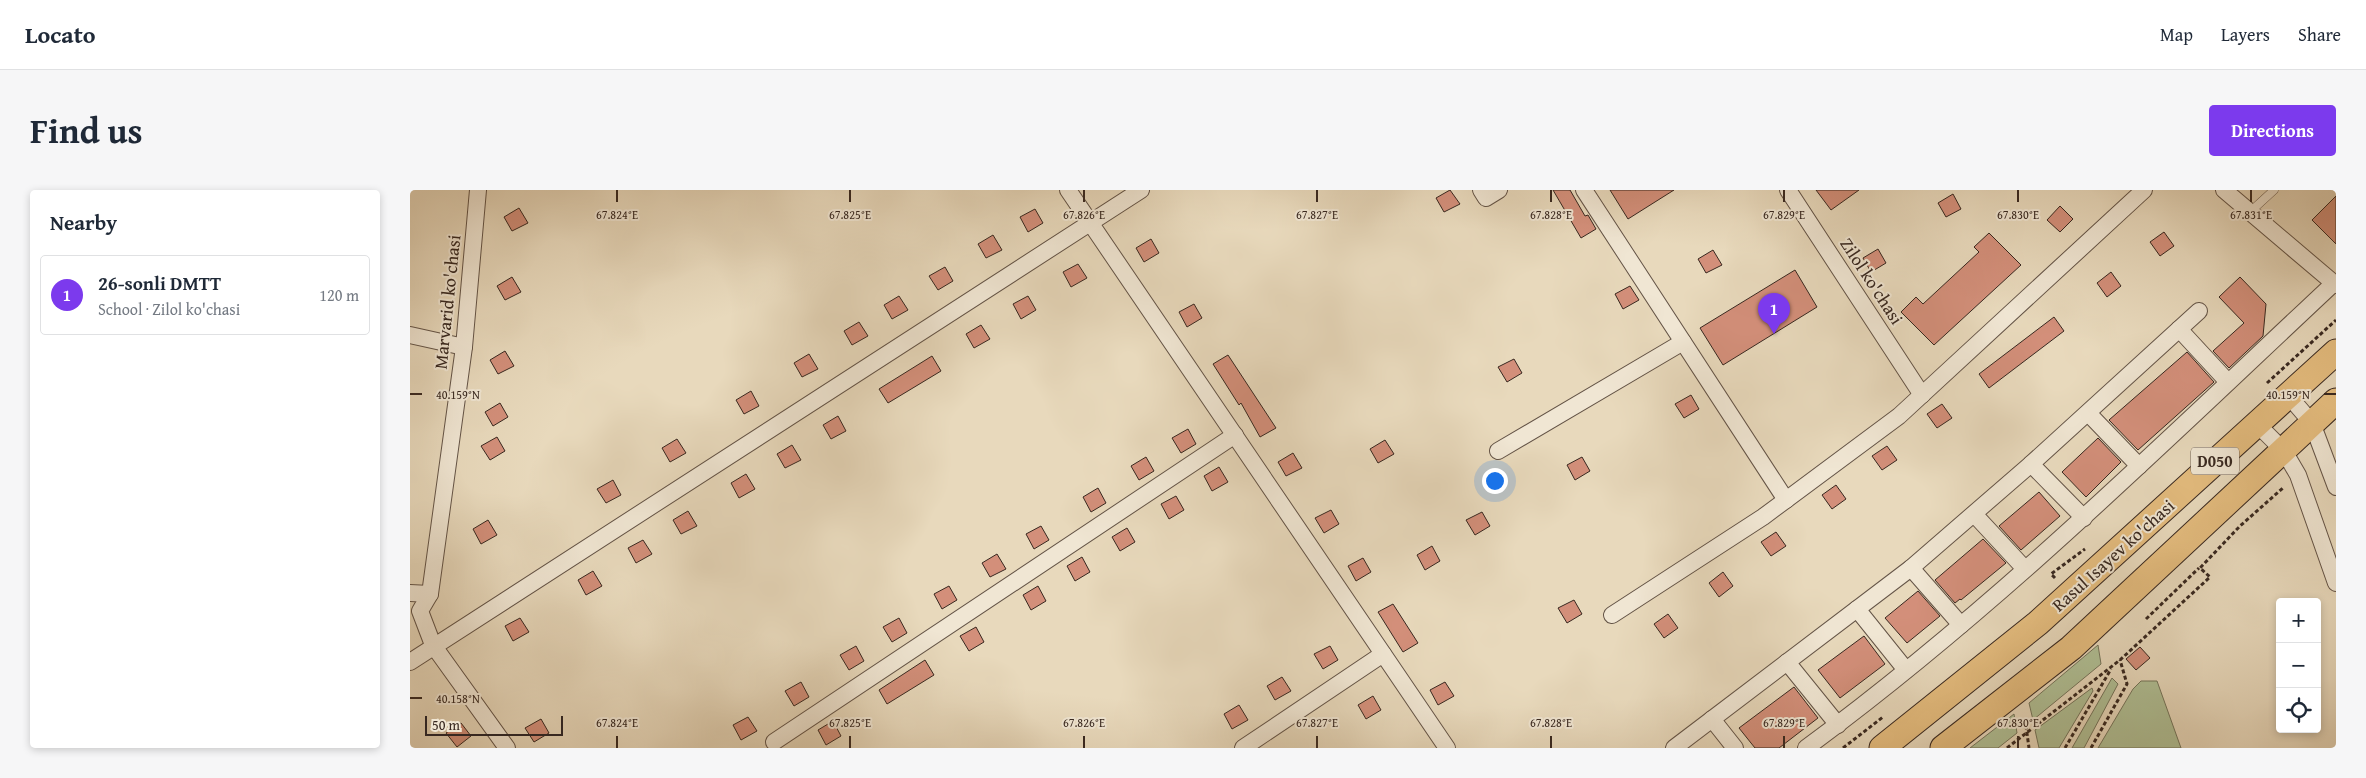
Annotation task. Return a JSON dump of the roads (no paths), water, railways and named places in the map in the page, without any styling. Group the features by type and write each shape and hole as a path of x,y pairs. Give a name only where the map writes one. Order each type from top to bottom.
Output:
{"main road":[{"name":"Rasul Isayev ko'chasi","path":"1882,748 2038,623 2336,352"},
{"name":"D050","path":"1943,748 2071,648 2336,401"}],"street":[{"name":"Marvarid ko'chasi","path":"478,190 464,347 430,594 420,610 433,645 507,748"},
{"path":"1068,190 1447,748"},
{"path":"410,662 433,645 1141,190"},
{"path":"1481,190 1486,198 1500,190"},
{"path":"1584,190 1786,500"},
{"name":"Zilol ko'chasi","path":"1788,190 1922,395"},
{"path":"1612,615 1786,500 1899,416 2144,190"},
{"path":"1806,748 1838,725 1906,670 2025,570 2084,518 2335,284 2224,190"},
{"path":"1674,748 1911,568 2031,464 2199,311"},
{"path":"2179,329 2228,382"},
{"path":"410,335 464,347"},
{"path":"1498,451 1683,342"},
{"path":"2288,395 2312,423 2336,487"},
{"path":"2088,413 2139,466"},
{"path":"2256,423 2284,451 2298,474 2336,583"},
{"path":"774,742 1235,435"},
{"path":"2031,464 2084,518"},
{"path":"1974,514 2025,570"},
{"path":"1911,568 1961,625"},
{"path":"410,593 430,594"},
{"path":"1857,609 1906,670"},
{"path":"1243,748 1383,654"},
{"path":"1787,662 1838,725"},
{"path":"1712,719 1735,748"}],"lane":[{"path":"2250,212 2274,190"}],"place":[{"name":"26-sonli DMTT","path":"1774,334"}]}
